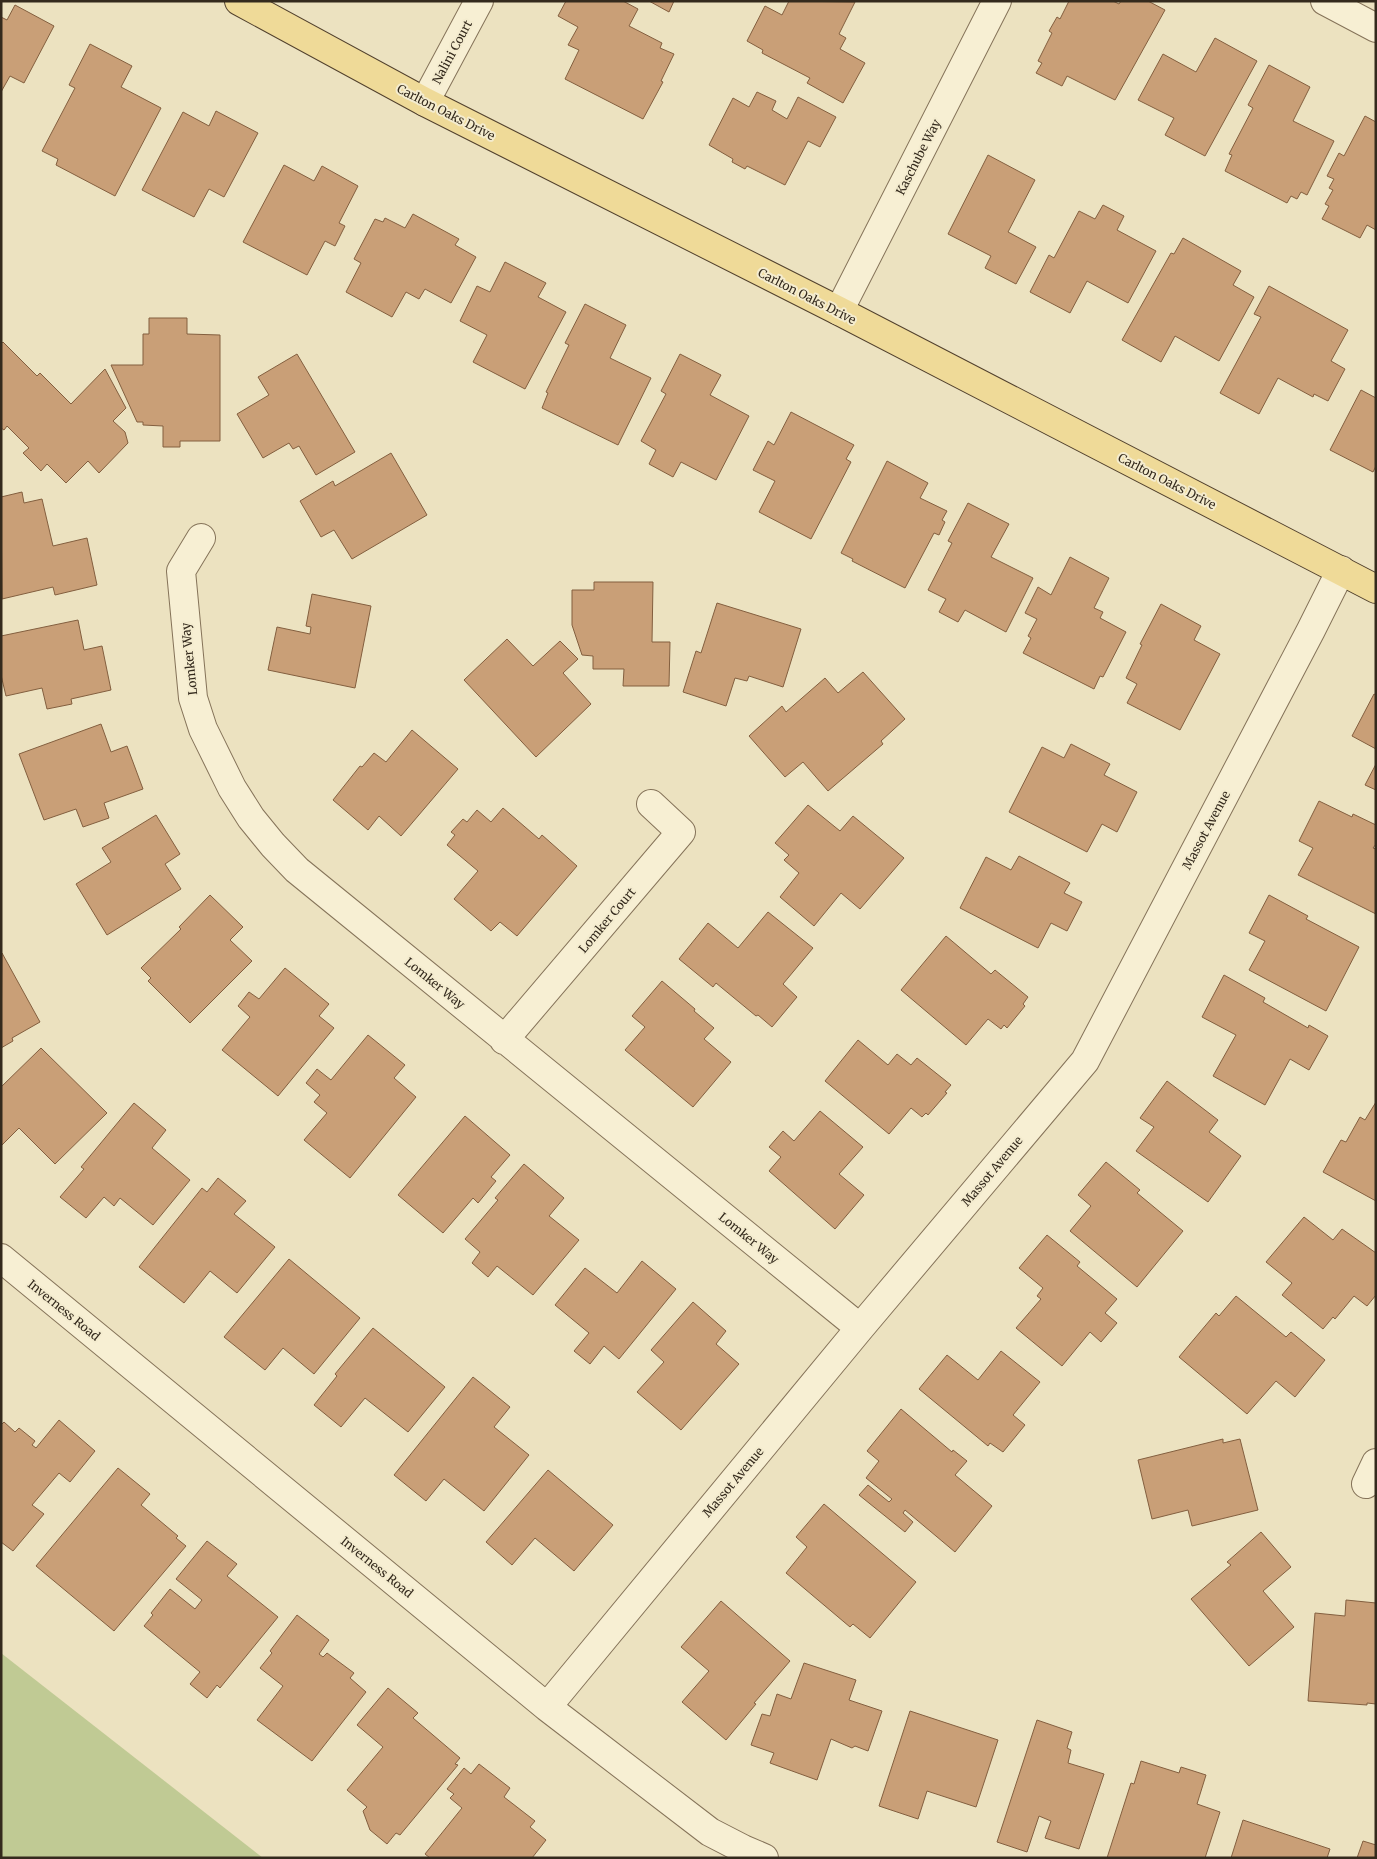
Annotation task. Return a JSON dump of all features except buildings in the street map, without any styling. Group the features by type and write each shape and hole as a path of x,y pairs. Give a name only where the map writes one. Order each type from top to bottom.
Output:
{"main road":[{"name":"Carlton Oaks Drive","path":"239,1 425,102 839,312 1376,589"}],"street":[{"name":"Nalini Court","path":"425,102 478,1"},
{"name":"Kaschube Way","path":"839,312 997,1"},
{"path":"1325,1 1376,28"},
{"name":"Lomker Way","path":"201,538 180,571 192,698 203,729 232,788 251,818 297,870 860,1328"},
{"name":"Massot Avenue","path":"547,1707 860,1328 1085,1061 1311,630 1340,570"},
{"name":"Lomker Court","path":"504,1040 682,832 651,804"},
{"name":"Inverness Road","path":"1,1258 547,1707 710,1832 764,1858"}],"green space":[{"path":"1,1653 263,1858 1,1858"}]}
